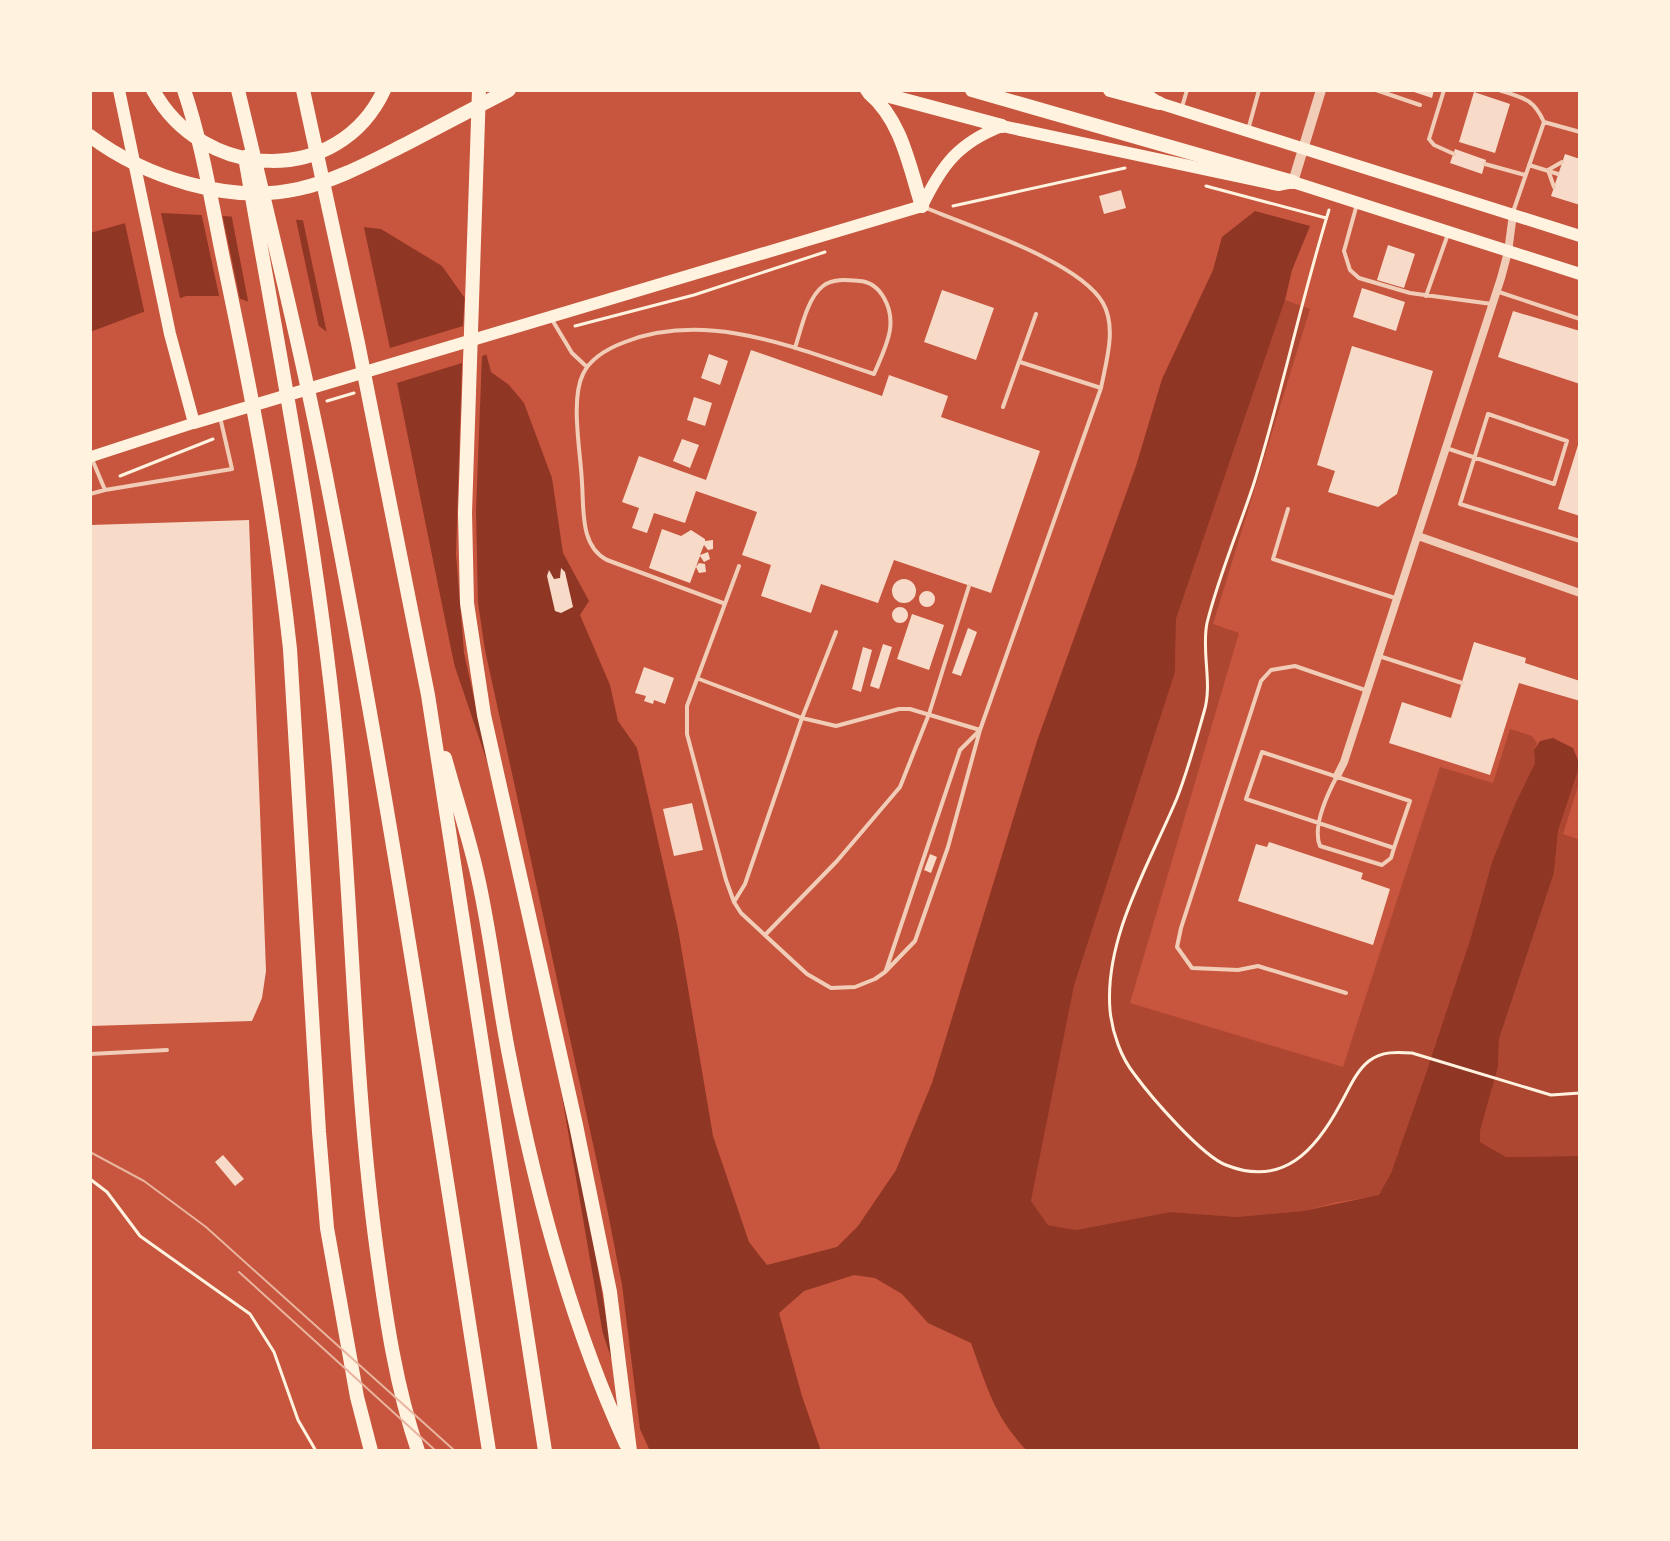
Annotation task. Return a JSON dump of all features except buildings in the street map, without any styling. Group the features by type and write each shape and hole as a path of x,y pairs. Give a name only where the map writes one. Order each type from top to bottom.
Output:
{"highway":[{"path":"153,90 178,125 203,143 237,158 268,161 312,154 334,146 356,130 376,108 384,90"},
{"path":"184,90 239,333 279,558 290,649 327,1228 357,1397 371,1451"},
{"path":"236,90 317,575 338,762 372,1212 397,1372 418,1451"},
{"path":"236,90 315,423 353,614 418,986 489,1451"},
{"path":"303,90 361,358 428,695 545,1451"},
{"path":"479,90 465,513 467,603 484,715 610,1292 630,1451"},
{"path":"90,136 136,164 163,175 233,191 298,189 370,162 509,90"},
{"path":"866,90 1002,126"},
{"path":"866,90 884,106 896,127 922,206"},
{"path":"972,90 1293,182"},
{"path":"1110,90 1159,103"},
{"path":"428,695 476,871 510,1060 539,1191 589,1354 630,1451"}],"main road":[{"path":"119,90 170,334 194,423"},
{"path":"1140,90 1159,103 1580,236"},
{"path":"90,457 349,375 922,206 934,181 962,147 976,136 1002,126 1278,185 1293,182 1580,274"}],"street":[{"path":"1293,182 1321,90"},
{"path":"1337,776 1379,656 1492,304 1508,252 1513,214"},
{"path":"1418,536 1580,593"}],"lane":[{"path":"1181,109 1187,90"},
{"path":"1248,130 1259,90"},
{"path":"1376,90 1420,105"},
{"path":"1444,90 1429,139 1434,145 1454,154"},
{"path":"1499,90 1529,100 1536,106 1544,122 1513,214"},
{"path":"1544,122 1580,132"},
{"path":"1548,170 1562,162"},
{"path":"1485,164 1525,175"},
{"path":"1529,165 1558,174"},
{"path":"1548,170 1554,187"},
{"path":"1357,202 1344,251 1350,270 1359,278 1393,290 1492,304"},
{"path":"739,566 723,603 699,679 689,695 687,734 734,902 807,974 831,988 855,987 885,972 915,941 948,847 980,730 1101,388 1110,339 1103,302 1081,280 1048,260 922,206"},
{"path":"1426,296 1448,232"},
{"path":"723,603 607,560 592,548 586,530 577,397 581,377 598,355 620,344 661,331 709,329 753,336 874,374 890,336 892,312 880,290 866,282 842,279 823,286 811,303 795,348"},
{"path":"1496,291 1580,319"},
{"path":"1003,407 1036,314"},
{"path":"550,316 572,353 587,367"},
{"path":"1020,362 1101,388"},
{"path":"1446,448 1474,458 1554,484 1567,441 1488,414 1474,458 1460,504 1580,541"},
{"path":"90,494 232,469 220,415"},
{"path":"90,457 105,490"},
{"path":"1288,509 1273,559 1397,599"},
{"path":"765,935 891,800 912,760 969,586"},
{"path":"734,902 745,884 802,718 836,632"},
{"path":"1379,656 1462,683"},
{"path":"1346,993 1258,966 1238,970 1192,968 1177,947 1261,681 1271,670 1295,666 1367,691"},
{"path":"699,679 802,718 836,726 861,721 877,713 910,709 980,730"},
{"path":"885,972 960,750 980,730"},
{"path":"1337,776 1320,823 1317,837 1320,846 1382,865 1391,858 1410,801 1337,776 1262,752 1246,799 1320,823 1394,848"},
{"path":"90,1054 167,1050"}],"path":[{"path":"936,212 964,202 1125,168"},
{"path":"1197,184 1326,218 1329,210"},
{"path":"557,331 694,295 827,251"},
{"path":"101,482 224,435"},
{"path":"1412,1053 1551,1095 1580,1093"},
{"path":"90,1179 107,1192 140,1236 250,1314 274,1352 298,1420 316,1451"}],"shaded area":[{"path":"1255,211 1310,226 1292,270 1285,300 1176,619 1175,672 1074,986 1031,1201 1048,1225 1076,1230 1170,1212 1237,1217 1303,1211 1379,1195 1391,1173 1425,1076 1492,862 1535,763 1534,750 1540,741 1553,738 1573,748 1580,765 1558,831 1554,873 1499,1039 1498,1067 1480,1131 1480,1142 1506,1157 1580,1156 1580,1451 1027,1451 999,1413 971,1343 928,1323 902,1294 875,1278 854,1275 804,1291 779,1313 821,1451 623,1451 559,1079 491,773 454,664 407,489 350,349 319,326 232,296 186,296 90,332 90,233 161,213 299,220 381,229 442,266 476,314 491,372 509,385 524,403 552,478 563,553 589,601 580,615 610,685 618,721 637,748 678,929 713,1136 749,1242 767,1265 837,1247 858,1226 896,1170 932,1083 1037,741 1136,466 1162,379 1213,270 1222,237"},
{"path":"1285,300 1310,309 1213,624 1239,633 1130,1003 1343,1067 1440,767 1493,783 1510,729 1532,736 1537,743 1535,763 1492,862 1425,1076 1391,1173 1379,1196 1303,1211 1237,1217 1170,1212 1076,1230 1048,1225 1031,1201 1074,986 1175,672 1176,619"},
{"path":"1580,765 1580,780 1563,834 1580,840 1580,1156 1506,1157 1480,1142 1480,1131 1498,1067 1499,1039 1554,873 1558,831"}],"pier":[{"path":"160,209 181,302 145,315 124,219"},
{"path":"201,212 222,213 241,304 220,300"},
{"path":"231,213 295,215 320,332 249,306"},
{"path":"302,216 363,223 390,348 463,326 465,291 480,313 491,353 482,356 476,511 478,603 485,650 607,1208 622,1285 640,1429 650,1451 619,1451 616,1440 600,1325 613,1358 589,1217 464,653 456,554 462,363 397,383 461,698 403,491 346,352 328,338"}],"tram line":[{"path":"90,1152 144,1181 206,1227 455,1451"},
{"path":"239,1272 436,1451"}]}
